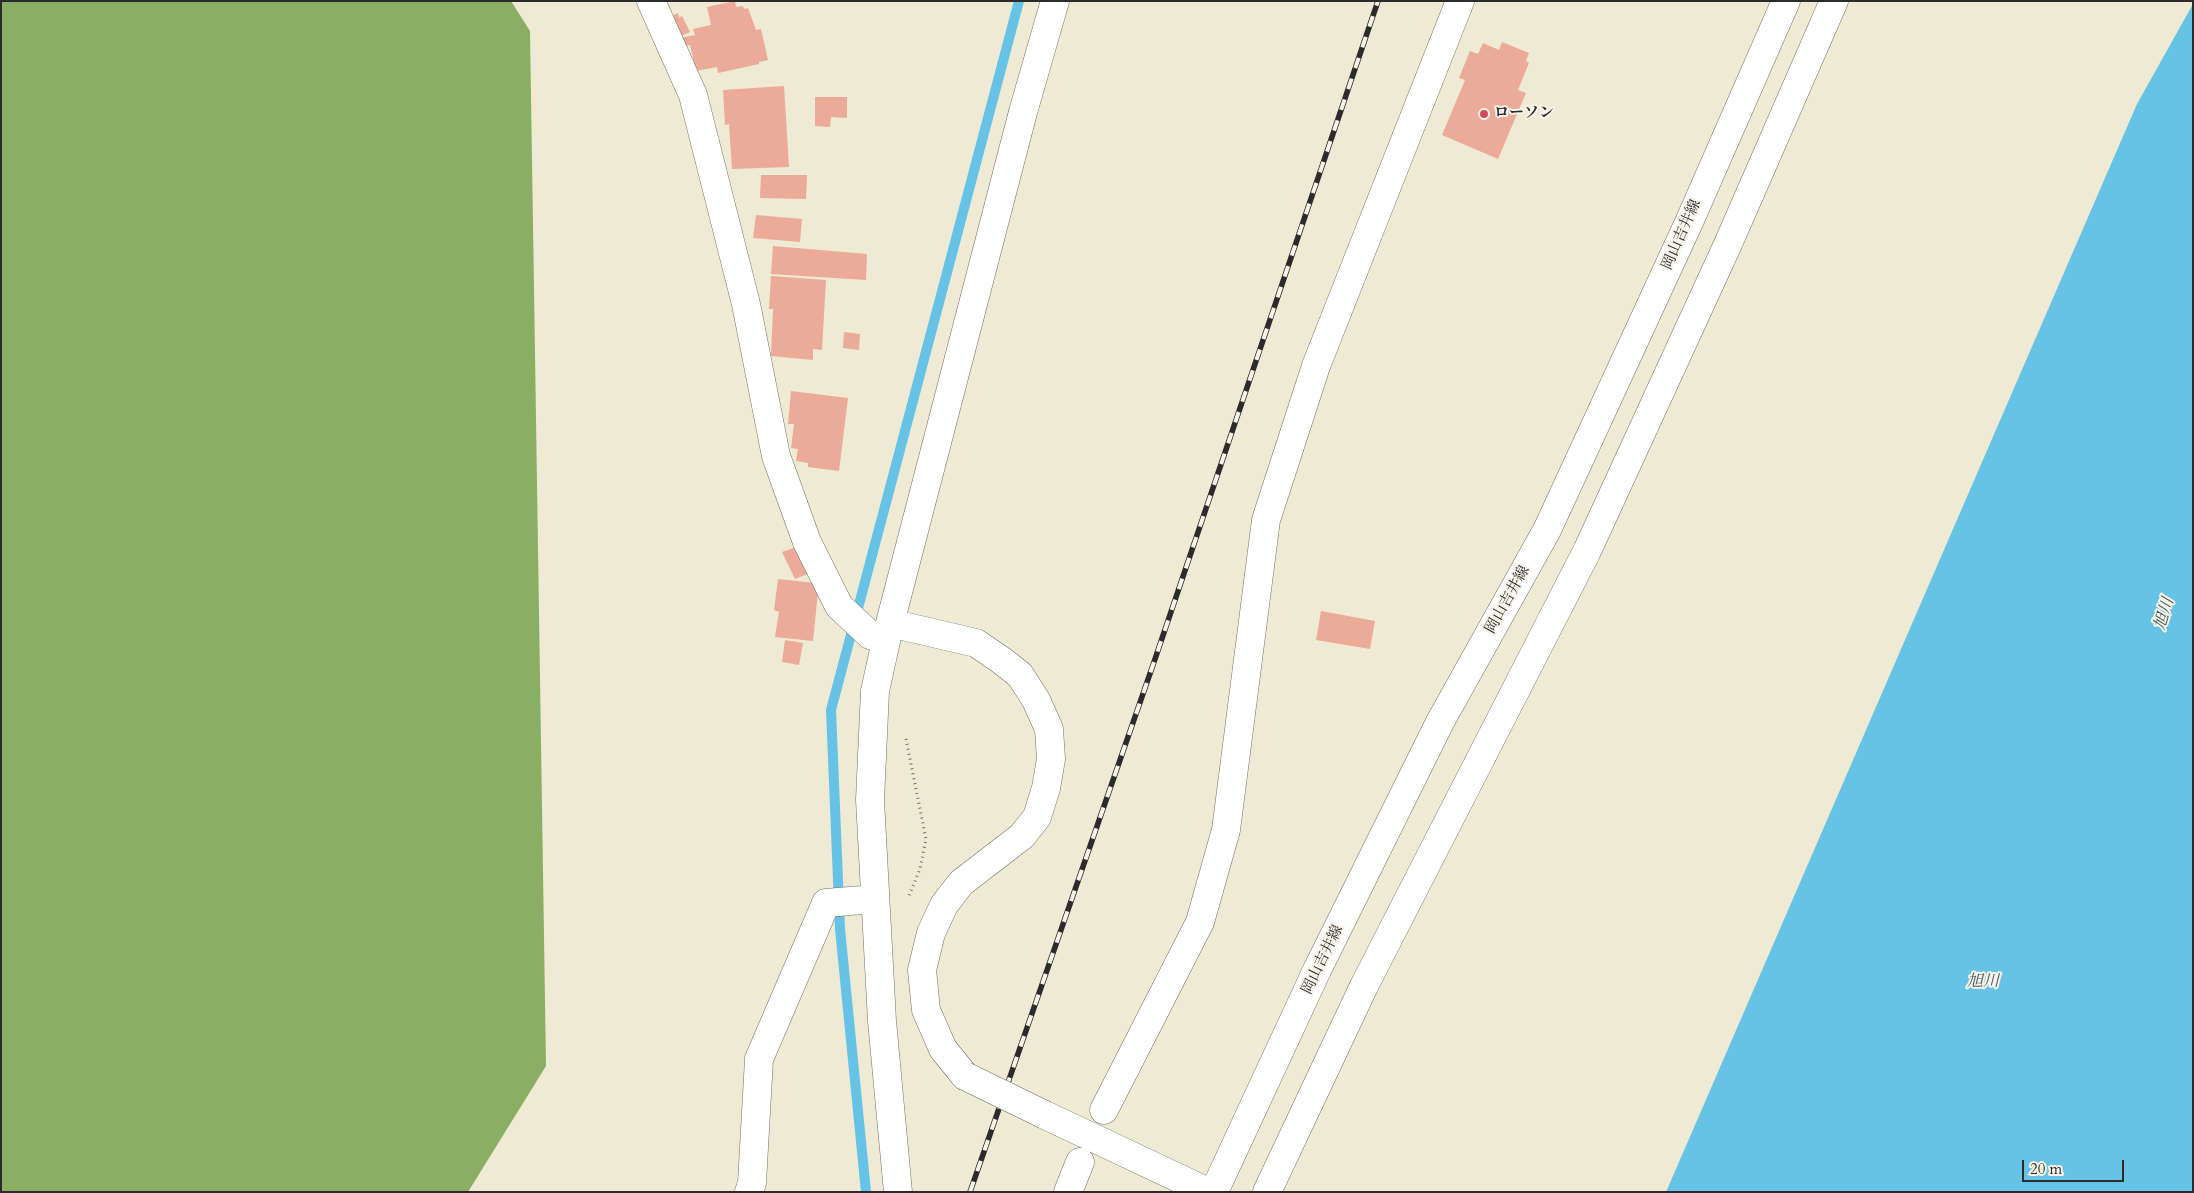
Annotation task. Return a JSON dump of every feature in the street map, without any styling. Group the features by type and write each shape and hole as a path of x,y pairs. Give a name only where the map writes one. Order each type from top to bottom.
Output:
{"street":[{"path":"651,1 693,95 746,304 776,456 807,542 839,606 882,633 976,643 1020,675 1036,700 1049,729 1051,759 1046,788 1037,817 1022,836 961,883 950,898 931,933 922,970 926,1010 943,1049 964,1076 1208,1192"},
{"path":"749,1192 752,1183 759,1058 850,901 870,790 875,691 882,633 1023,112 1055,1"},
{"path":"1104,1110 1200,922 1226,830 1266,520 1316,366 1460,1"},
{"name":"岡山吉井線","path":"1214,1192 1317,970 1440,722 1547,530 1694,211 1786,1"},
{"path":"1267,1192 1364,986 1587,551 1728,244 1834,1"},
{"path":"850,901 882,1021 898,1192"},
{"path":"1068,1192 1080,1162"}],"green space":[{"path":"1,1 511,1 530,31 546,1066 468,1192 1,1192"}],"water":[{"name":"旭川","path":"2193,4 2193,1192 1666,1192 2137,104"}],"building":[{"path":"735,1 736,7 743,6 744,9 748,8 756,30 761,29 768,60 759,62 759,64 718,73 717,67 696,71 690,45 682,47 680,38 695,35 693,29 711,25 707,7"},
{"path":"678,13 679,18 682,16 690,32 679,37 670,17"},
{"name":"ローソン","path":"1502,42 1529,53 1526,61 1529,63 1518,90 1526,93 1498,159 1442,135 1465,80 1459,78 1470,51 1478,54 1483,43 1499,50"},
{"path":"784,86 789,167 732,169 729,124 725,125 723,90"},
{"path":"815,97 847,97 847,118 831,117 830,127 815,126"},
{"path":"761,175 807,175 806,199 760,198"},
{"path":"756,215 802,219 800,242 753,238"},
{"path":"773,246 867,254 866,280 771,274"},
{"path":"771,276 826,280 822,350 813,349 813,360 771,356 773,309 769,309"},
{"path":"844,332 860,334 859,350 843,348"},
{"path":"791,391 848,398 839,471 808,467 808,463 796,461 798,449 791,448 794,424 788,424"},
{"path":"799,546 810,573 795,579 782,552"},
{"path":"778,579 815,583 818,592 813,641 775,637 779,612 774,610"},
{"path":"1321,611 1375,621 1370,649 1316,640"},
{"path":"785,640 803,643 799,665 782,662"}],"waterway":[{"path":"866,1192 840,929 831,710 1019,1"}],"railway":[{"path":"970,1192 1153,665 1378,1"}],"place":[{"name":"ローソン","path":"1484,114"}]}
